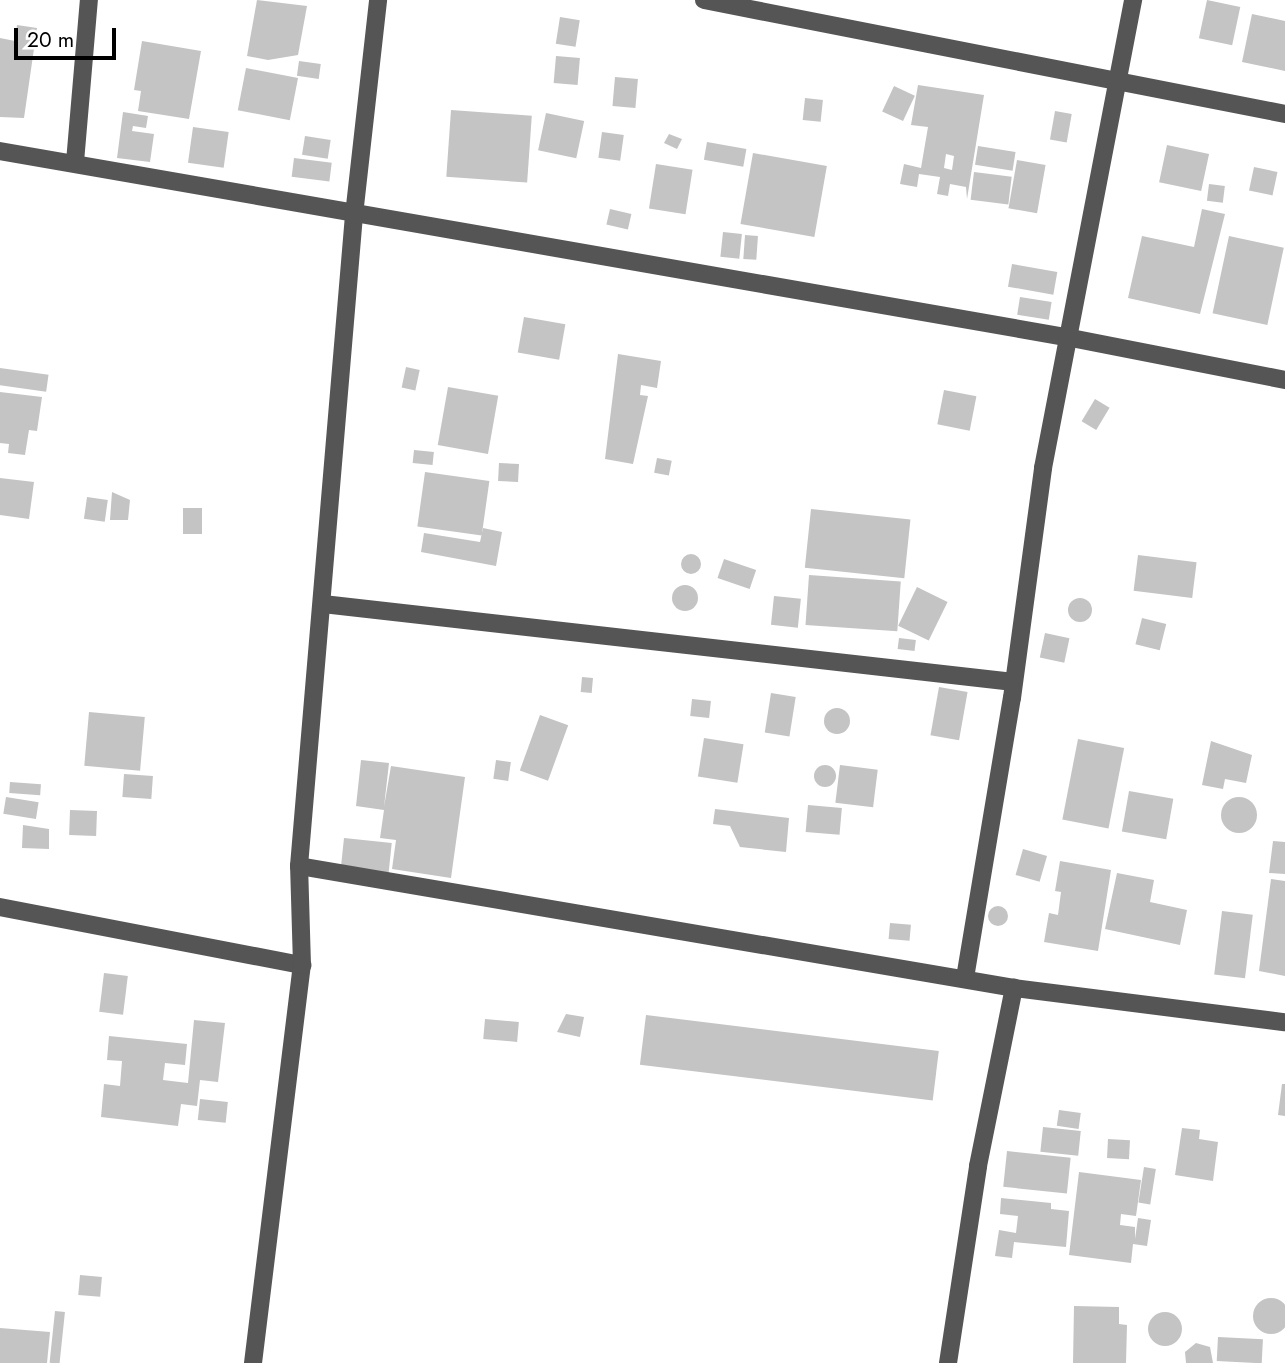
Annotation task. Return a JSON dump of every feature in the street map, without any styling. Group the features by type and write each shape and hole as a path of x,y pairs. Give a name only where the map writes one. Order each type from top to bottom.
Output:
{"street":[{"path":"75,162 89,0"},
{"path":"253,1363 302,965 299,866 354,215 378,0"},
{"path":"705,0 1117,84 1285,114"},
{"path":"965,978 1014,682 1066,337 1133,0"},
{"path":"0,151 75,162 354,215 1066,337 1285,380"},
{"path":"323,604 1014,682"},
{"path":"299,866 1014,988 1285,1022"},
{"path":"0,907 302,965"},
{"path":"948,1363 978,1166 1014,988"}],"building":[{"path":"257,0 307,6 298,55 268,60 247,56"},
{"path":"1207,0 1240,7 1232,45 1199,38"},
{"path":"1252,14 1285,21 1285,71 1242,62"},
{"path":"560,17 580,20 576,47 556,44"},
{"path":"17,25 37,28 24,118 0,117 0,38 15,41"},
{"path":"142,41 201,51 189,119 138,111 141,91 134,90"},
{"path":"556,56 580,58 578,85 554,83"},
{"path":"299,61 321,64 319,79 297,76"},
{"path":"246,68 298,78 290,120 238,110"},
{"path":"615,77 638,79 635,108 612,106"},
{"path":"918,85 984,95 967,199 966,187 950,184 948,196 937,194 940,177 919,174 917,187 900,184 904,164 921,168 928,127 911,125","holes":["946,154 954,156 952,170 944,168"]},
{"path":"894,86 915,96 903,121 882,111"},
{"path":"805,98 823,100 821,122 803,120"},
{"path":"451,110 532,116 527,182 446,177"},
{"path":"1055,111 1072,114 1067,143 1050,140"},
{"path":"123,112 148,116 146,128 133,126 132,131 154,134 150,162 117,158"},
{"path":"546,113 584,121 576,158 538,150"},
{"path":"193,127 229,132 224,168 188,163"},
{"path":"602,132 624,135 620,161 598,158"},
{"path":"669,134 682,139 677,149 664,143"},
{"path":"305,136 331,140 328,159 302,155"},
{"path":"707,142 746,149 743,167 704,160"},
{"path":"1167,145 1209,154 1201,191 1159,182"},
{"path":"978,146 1016,152 1013,171 975,165"},
{"path":"753,153 827,166 814,237 740,224"},
{"path":"294,158 332,163 329,181 292,177"},
{"path":"1017,160 1046,165 1037,213 1008,208"},
{"path":"656,164 693,170 686,214 649,208"},
{"path":"1254,167 1277,172 1272,195 1249,190"},
{"path":"974,172 1012,177 1008,204 971,200"},
{"path":"1209,184 1225,186 1223,203 1207,201"},
{"path":"610,209 631,214 628,230 606,225"},
{"path":"1202,209 1225,214 1200,314 1128,298 1142,236 1194,247"},
{"path":"723,232 742,234 739,259 720,257"},
{"path":"745,235 758,236 756,260 743,259"},
{"path":"1229,236 1284,248 1267,325 1213,313"},
{"path":"1012,264 1057,272 1053,295 1008,287"},
{"path":"1020,297 1052,302 1049,320 1017,315"},
{"path":"524,317 565,324 559,360 518,352"},
{"path":"618,354 661,361 657,388 641,385 640,395 648,396 633,464 605,459"},
{"path":"406,367 420,370 415,390 402,388"},
{"path":"0,368 49,375 46,392 0,385"},
{"path":"448,387 498,396 488,454 438,445"},
{"path":"944,390 976,396 970,431 937,424"},
{"path":"0,392 42,397 37,431 29,430 25,455 8,453 9,444 0,443"},
{"path":"1095,399 1110,408 1096,430 1082,421"},
{"path":"414,450 434,452 433,465 413,463"},
{"path":"657,458 672,461 669,476 654,473"},
{"path":"499,463 519,464 518,482 498,481"},
{"path":"425,472 489,481 482,536 417,526"},
{"path":"0,478 34,482 29,519 0,515"},
{"path":"112,492 130,500 128,520 110,520"},
{"path":"87,497 108,500 105,522 84,519"},
{"path":"183,508 202,508 202,534 183,534"},
{"path":"811,509 910,519 904,578 805,568"},
{"path":"483,528 502,532 496,566 421,552 424,533 480,542"},
{"path":"691,554 698,557 701,564 698,571 691,574 684,571 681,564 684,557"},
{"path":"1138,555 1197,562 1192,598 1134,591"},
{"path":"724,559 756,570 750,589 717,578"},
{"path":"809,575 901,581 897,631 806,625"},
{"path":"685,585 694,589 698,598 694,607 685,611 676,607 672,598 676,589"},
{"path":"917,587 948,602 929,641 898,626"},
{"path":"774,596 801,599 798,628 771,625"},
{"path":"1080,598 1089,601 1092,610 1089,619 1080,622 1071,619 1068,610 1071,601"},
{"path":"1142,618 1166,624 1160,650 1135,644"},
{"path":"1045,633 1069,638 1064,663 1040,657"},
{"path":"899,638 916,640 915,651 898,649"},
{"path":"582,677 593,678 592,693 581,692"},
{"path":"939,687 968,692 959,740 930,735"},
{"path":"771,693 796,697 789,736 765,733"},
{"path":"692,699 711,701 709,718 690,716"},
{"path":"837,708 846,712 850,721 846,730 837,734 828,730 824,721 828,712"},
{"path":"89,712 145,717 140,771 84,766"},
{"path":"540,715 568,725 548,781 520,770"},
{"path":"704,738 744,744 737,783 698,777"},
{"path":"1078,739 1124,748 1108,828 1062,819"},
{"path":"1211,741 1252,755 1246,783 1225,779 1223,789 1202,785"},
{"path":"361,760 389,763 384,807 391,766 465,777 451,878 392,869 396,840 380,838 384,810 356,806"},
{"path":"496,760 511,762 508,781 493,779"},
{"path":"825,765 833,768 836,776 833,784 825,787 817,784 814,776 817,768"},
{"path":"840,765 878,770 873,807 835,803"},
{"path":"124,774 153,776 151,799 122,797"},
{"path":"10,782 41,784 40,795 9,793"},
{"path":"1129,791 1173,799 1166,839 1122,831"},
{"path":"6,797 39,802 36,819 3,814"},
{"path":"1239,797 1252,802 1257,815 1252,828 1239,833 1226,828 1221,815 1226,802"},
{"path":"808,805 842,808 840,835 806,832"},
{"path":"715,809 789,818 786,852 740,847 730,826 713,824"},
{"path":"70,810 97,811 96,836 69,835"},
{"path":"23,825 49,829 49,849 22,848"},
{"path":"344,838 392,843 388,878 340,873"},
{"path":"1273,841 1285,842 1285,874 1269,873"},
{"path":"1023,849 1047,856 1040,882 1016,875"},
{"path":"1060,861 1111,870 1098,951 1044,942 1049,913 1058,915 1061,892 1055,891"},
{"path":"1117,873 1154,880 1150,902 1187,910 1180,945 1105,929"},
{"path":"1271,879 1285,881 1285,976 1259,971"},
{"path":"998,906 1005,909 1008,916 1005,923 998,926 991,923 988,916 991,909"},
{"path":"1222,911 1253,915 1245,978 1214,975"},
{"path":"890,923 911,925 910,941 889,939"},
{"path":"104,973 128,976 123,1015 99,1012"},
{"path":"566,1014 584,1017 580,1037 557,1032"},
{"path":"646,1015 939,1051 933,1101 640,1065"},
{"path":"485,1019 519,1022 517,1042 483,1039"},
{"path":"194,1020 225,1023 218,1082 200,1080 197,1106 181,1104 178,1126 101,1117 104,1084 120,1086 122,1061 107,1060 109,1036 187,1044 185,1065 165,1063 163,1080 188,1083"},
{"path":"1282,1084 1285,1084 1285,1116 1278,1115"},
{"path":"200,1099 228,1102 226,1123 198,1120"},
{"path":"1059,1110 1081,1113 1079,1129 1057,1126"},
{"path":"1043,1127 1081,1131 1078,1156 1040,1152"},
{"path":"1182,1128 1200,1130 1199,1139 1218,1142 1213,1181 1175,1175"},
{"path":"1108,1139 1130,1140 1129,1159 1107,1158"},
{"path":"1007,1151 1071,1158 1067,1193 1003,1187"},
{"path":"1144,1167 1156,1169 1150,1204 1138,1203"},
{"path":"1079,1172 1141,1180 1136,1216 1121,1214 1120,1225 1135,1227 1135,1239 1138,1218 1151,1220 1147,1246 1133,1244 1131,1263 1069,1255"},
{"path":"1001,1198 1051,1203 1051,1209 1069,1211 1066,1247 1014,1242 1012,1258 995,1256 999,1230 1016,1233 1018,1216 1000,1214"},
{"path":"80,1275 102,1277 100,1297 78,1295"},
{"path":"1271,1298 1284,1303 1289,1316 1284,1329 1271,1334 1258,1329 1253,1316 1258,1303"},
{"path":"1074,1306 1119,1307 1119,1324 1127,1325 1126,1363 1073,1363"},
{"path":"55,1311 65,1312 60,1363 50,1363"},
{"path":"1165,1312 1177,1317 1182,1329 1177,1341 1165,1346 1153,1341 1148,1329 1153,1317"},
{"path":"0,1328 50,1332 47,1363 0,1363"},
{"path":"1218,1337 1263,1339 1262,1363 1217,1361"},
{"path":"1196,1343 1210,1347 1213,1363 1186,1363 1185,1352"}]}
